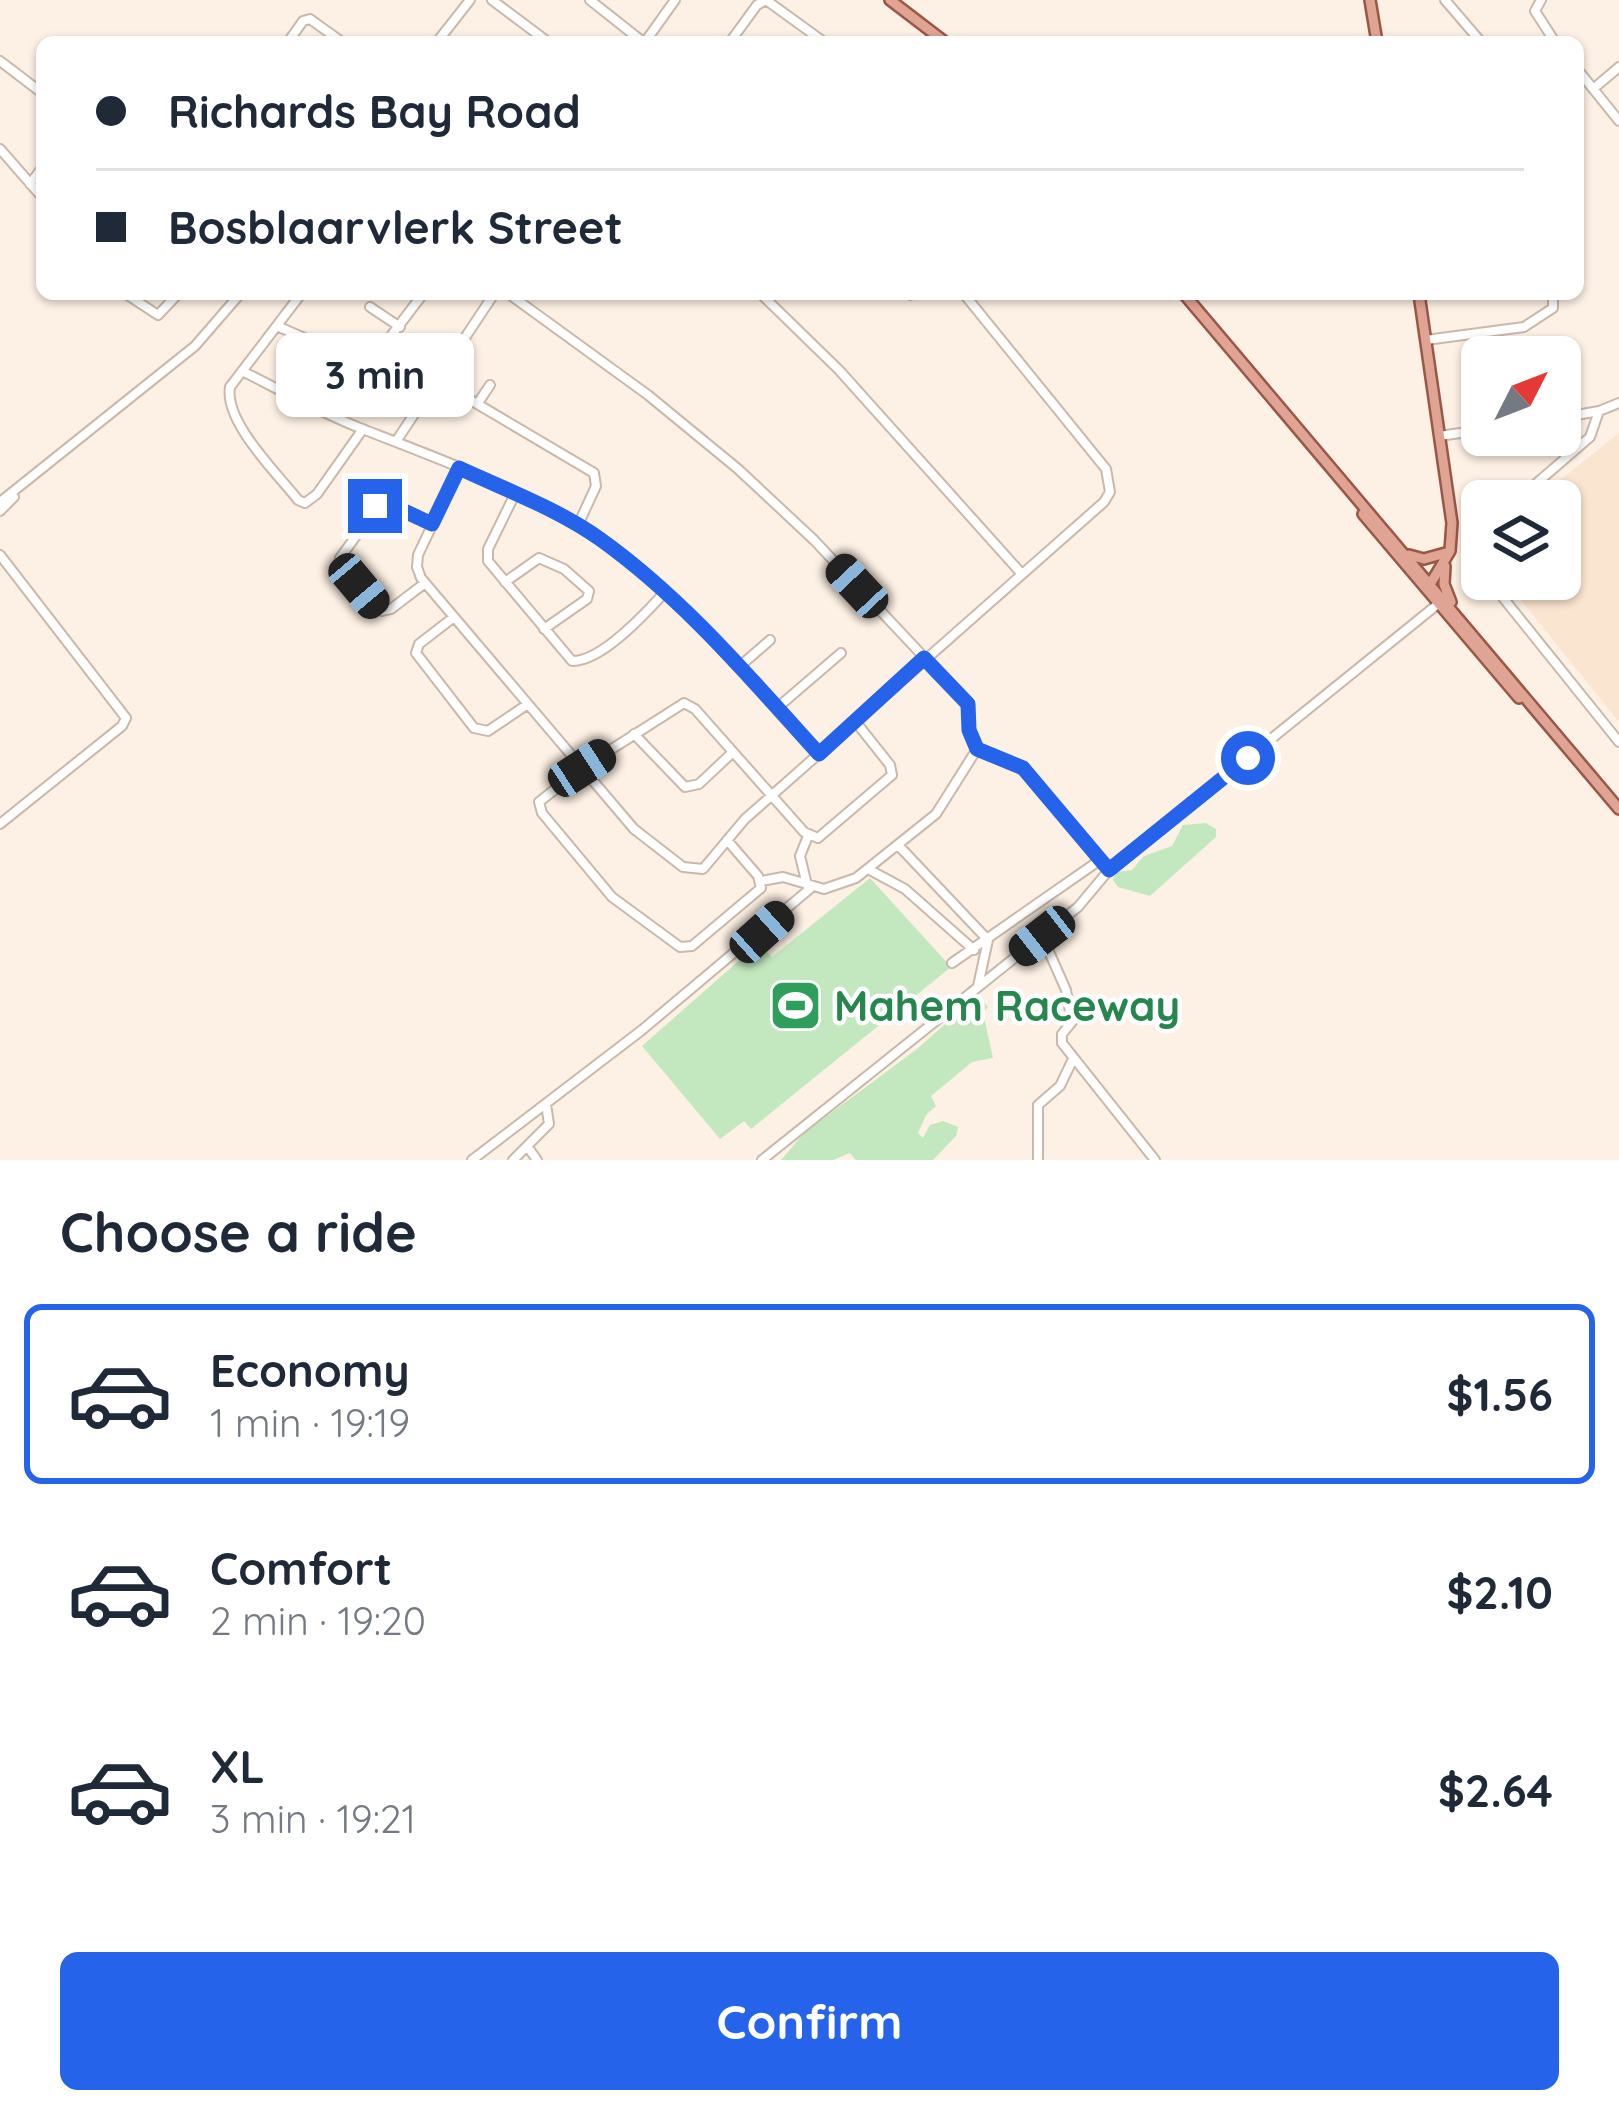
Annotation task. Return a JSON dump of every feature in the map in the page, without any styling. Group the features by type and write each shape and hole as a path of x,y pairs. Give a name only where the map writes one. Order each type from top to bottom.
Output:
{"main road":[{"path":"886,0 933,36"},
{"path":"1370,0 1376,36"},
{"path":"1186,300 1403,553 1438,604 1619,809"},
{"path":"1186,300 1570,753"},
{"path":"1420,300 1452,524 1446,594 1467,628"},
{"path":"1403,553 1424,560 1448,556"},
{"path":"1428,587 1448,556"}],"street":[{"path":"442,36 470,0"},
{"path":"648,36 675,0"},
{"path":"734,36 766,0 816,36"},
{"path":"1445,0 1475,36"},
{"path":"1541,0 1535,11 1551,36"},
{"path":"494,1 540,36"},
{"path":"596,2 637,36"},
{"path":"293,36 308,19 334,36"},
{"path":"0,61 36,88"},
{"path":"1593,89 1619,67"},
{"path":"1584,78 1619,121"},
{"path":"0,149 36,190"},
{"path":"30,184 36,176"},
{"path":"135,300 158,315 172,300"},
{"path":"0,506 211,328 233,300"},
{"path":"296,300 228,392 241,425 302,502 316,494 362,429"},
{"path":"277,326 366,367 374,363 419,300"},
{"path":"397,440 490,300"},
{"path":"517,300 648,394 814,540 968,704 969,730 977,749 1023,768 1109,870"},
{"path":"767,300 852,384 1022,573"},
{"path":"459,468 416,564 425,583 645,840 683,867 698,871 710,864 772,795 1110,492 1106,469 969,300"},
{"path":"1426,340 1524,327 1553,308 1553,300"},
{"path":"370,307 400,327"},
{"path":"242,371 515,494 607,544 740,667 819,754"},
{"path":"435,379 594,473 596,486 578,525"},
{"path":"478,404 490,385"},
{"path":"1581,414 1619,403"},
{"path":"1540,480 1590,437 1599,411"},
{"path":"1439,436 1461,433"},
{"path":"515,494 487,556 569,658 581,661 636,624 664,593"},
{"path":"425,583 391,610 382,611 340,558 380,503 432,524"},
{"path":"505,582 539,558 584,583 587,598 544,629"},
{"path":"0,560 126,718 0,824"},
{"path":"1505,600 1619,742"},
{"path":"767,1159 1078,908 1109,870 1438,604"},
{"path":"454,617 419,644 416,653 476,730 488,731 528,704"},
{"path":"740,667 770,640"},
{"path":"777,708 841,653"},
{"path":"760,881 756,894 692,946 676,946 612,897 540,808 542,797 684,703 695,709 808,836"},
{"path":"808,836 824,835 891,778 890,765 855,721"},
{"path":"634,734 685,787 699,784 733,752"},
{"path":"760,881 783,877 810,887 847,883 936,814 977,749"},
{"path":"783,877 800,861 808,836"},
{"path":"727,840 760,881"},
{"path":"898,845 988,940"},
{"path":"952,963 1100,860"},
{"path":"800,861 810,887"},
{"path":"868,869 905,889 974,950"},
{"path":"472,1160 762,932 810,887"},
{"path":"1042,936 1066,990 1072,1022 1060,1040 1155,1160"},
{"path":"977,987 988,940"},
{"path":"1038,1160 1038,1106 1060,1086 1073,1060"},
{"path":"513,1160 549,1124 546,1104"},
{"path":"527,1146 537,1160"}],"shaded area":[{"path":"1619,433 1619,722 1521,600 1581,600 1581,480 1560,480"}],"green space":[{"path":"1206,823 1216,829 1216,837 1150,896 1118,887 1113,880 1116,872 1132,870 1144,856 1172,846 1183,825"},
{"name":"Mahem Raceway","path":"870,878 951,967 751,1129 744,1121 720,1139 642,1046 759,943 772,957"},
{"path":"978,995 988,1007 983,1013 993,1058 972,1062 931,1096 936,1106 918,1133 923,1138 930,1125 943,1121 958,1127 956,1136 933,1160 856,1160 850,1153 833,1160 781,1160 804,1133 917,1049"}],"place":[{"name":"Mahem Raceway","path":"795,1006"}],"route":[{"path":"375,506 385,502 432,524 459,468 578,525 607,544 698,623 819,754 924,658 968,704 969,730 977,749 1023,768 1109,870 1248,758"}]}
